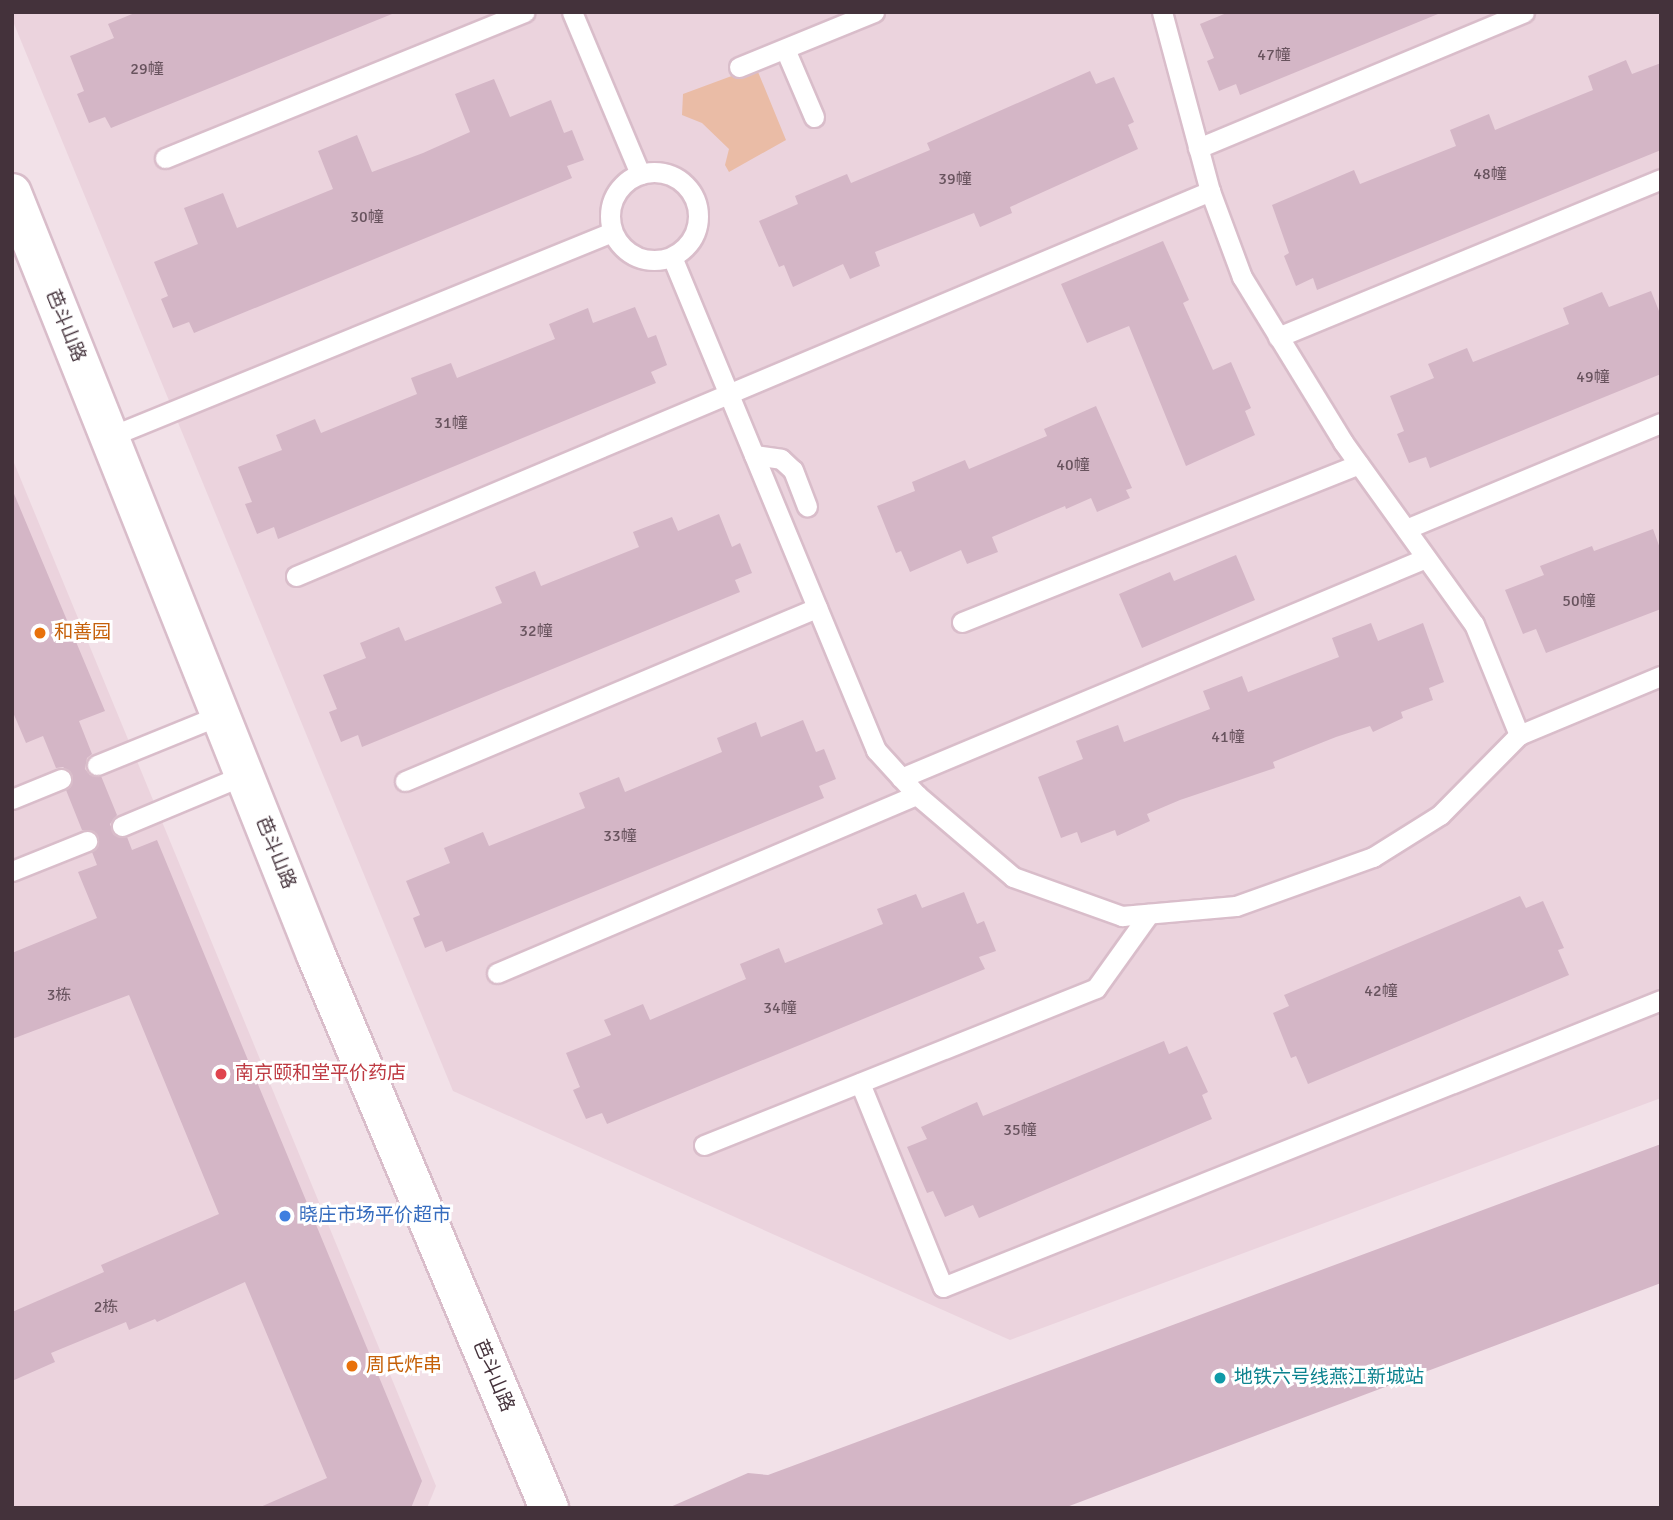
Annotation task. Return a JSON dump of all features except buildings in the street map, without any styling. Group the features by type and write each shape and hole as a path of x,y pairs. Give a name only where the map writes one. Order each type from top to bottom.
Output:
{"street":[{"name":"芭斗山路","path":"12,193 316,956 549,1508"}],"lane":[{"path":"164,159 525,12"},
{"path":"572,12 640,174"},
{"path":"739,67 874,12"},
{"path":"1162,12 1210,191 1242,277 1359,464 1474,624 1519,735"},
{"path":"1198,148 1524,12"},
{"path":"785,49 814,117"},
{"path":"659,172 674,176 686,185 695,200 699,216 695,233 687,247 672,257 643,260 620,244 612,232 612,203 619,189 640,174 659,172"},
{"path":"1278,337 1661,179"},
{"path":"296,576 1210,191"},
{"path":"109,437 612,232"},
{"path":"672,257 876,750 917,795 1013,877 1122,916 1236,906 1373,858 1440,815 1519,735 1661,676"},
{"path":"1405,529 1661,423"},
{"path":"754,455 781,459 793,470 807,506"},
{"path":"962,622 1359,464"},
{"path":"901,778 1426,558"},
{"path":"405,781 817,608"},
{"path":"97,765 220,715"},
{"path":"122,826 244,775"},
{"path":"12,799 61,779"},
{"path":"497,973 917,795"},
{"path":"12,872 87,841"},
{"path":"704,1145 1096,988 1149,914"},
{"path":"860,1083 943,1287 1661,1000"}],"shaded area":[{"path":"12,12 1661,12 1661,1098 1010,1340 453,1091 12,19"},
{"path":"756,67 786,140 729,172 725,165 729,149 702,123 682,115 683,94"},
{"path":"12,458 436,1486 427,1508 12,1508"}],"place":[{"name":"和善园","path":"40,633"},
{"name":"南京颐和堂平价药店","path":"221,1074"},
{"name":"晓庄市场平价超市","path":"285,1216"},
{"name":"周氏炸串","path":"352,1366"},
{"name":"地铁六号线燕江新城站","path":"1220,1378"}]}
